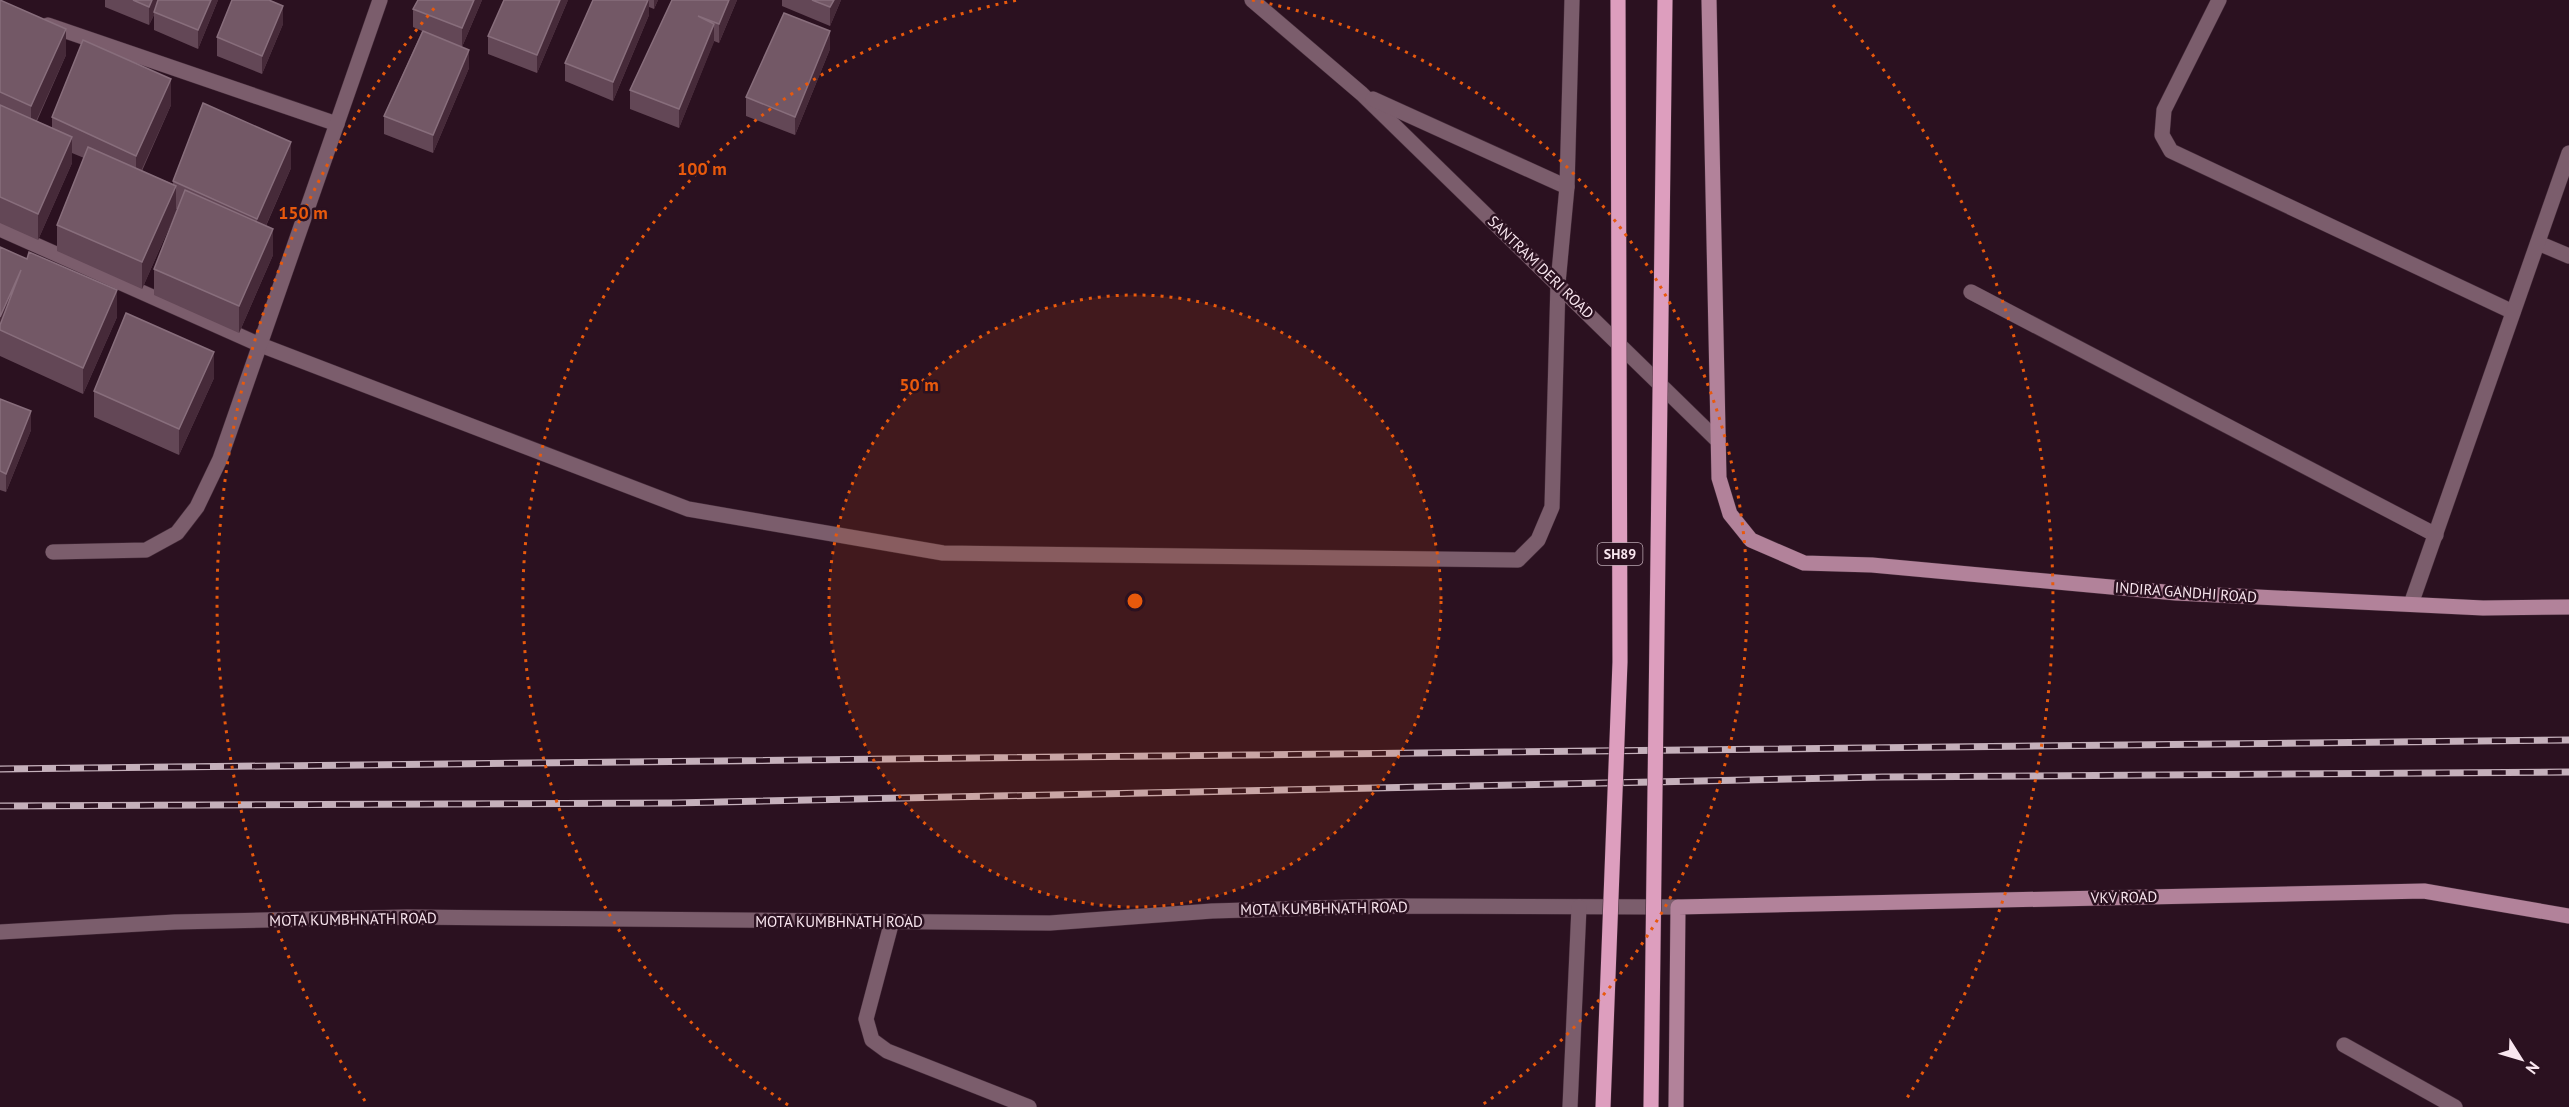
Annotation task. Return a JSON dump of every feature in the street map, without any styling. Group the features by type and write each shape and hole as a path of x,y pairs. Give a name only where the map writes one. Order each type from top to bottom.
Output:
{"main road":[{"name":"SH89","path":"1603,1107 1620,662 1618,0"},
{"name":"SH89","path":"1651,1107 1665,0"}],"street":[{"path":"53,552 146,550 177,533 197,507 220,459 258,344 380,0"},
{"name":"SANTRAM DERI ROAD","path":"1252,0 1362,94 1718,441"},
{"path":"0,229 258,344 688,509 943,553 1518,560 1538,540 1552,507 1558,283 1567,187 1572,0"},
{"path":"1709,0 1718,441"},
{"path":"2219,0 2164,110 2162,135 2171,151 2513,312"},
{"path":"34,20 337,124"},
{"name":"SANTRAM DERI ROAD","path":"1362,94 1567,187"},
{"path":"2411,604 2569,153"},
{"path":"2538,243 2569,256"},
{"path":"1971,292 2436,535"},
{"name":"INDIRA GANDHI ROAD","path":"1718,441 1719,478 1730,514 1751,540 1804,562 1872,565 2176,592 2483,608 2569,607"},
{"name":"VKV ROAD","path":"1678,907 2424,891 2569,916"},
{"name":"MOTA KUMBHNATH ROAD","path":"0,932 175,922 407,917 1050,923 1236,910 1390,906 1678,907"},
{"path":"1570,1107 1579,907"},
{"path":"1676,1107 1678,907"},
{"path":"892,921 866,1019 872,1041 887,1050 1029,1107"},
{"path":"2344,1045 2455,1107"}],"building":[{"path":"0,0 66,29 31,106 0,92"},
{"path":"133,0 152,0 149,7"},
{"path":"158,0 211,0 198,30 154,12"},
{"path":"232,0 269,0 283,6 262,56 217,37"},
{"path":"418,0 474,0 462,28 413,9"},
{"path":"504,0 560,0 537,55 488,36"},
{"path":"593,0 648,0 613,82 565,63"},
{"path":"672,0 729,0 719,24 698,16 714,24 679,109 630,90"},
{"path":"812,0 834,0 830,7"},
{"path":"784,13 830,31 795,117 746,97"},
{"path":"423,31 469,50 433,135 384,116"},
{"path":"83,40 171,79 136,156 52,117"},
{"path":"203,103 291,142 257,219 173,181"},
{"path":"0,105 72,137 38,214 0,197"},
{"path":"88,147 176,186 142,262 57,225"},
{"path":"185,190 273,229 239,306 154,269"},
{"path":"0,247 27,259 29,252 117,290 83,368 0,330 21,270 0,317"},
{"path":"126,313 214,352 179,429 94,391"},
{"path":"0,399 31,411 6,474 0,471"}],"railway":[{"path":"0,769 2569,740"},
{"path":"0,806 674,803 1882,777 2569,772"}]}
